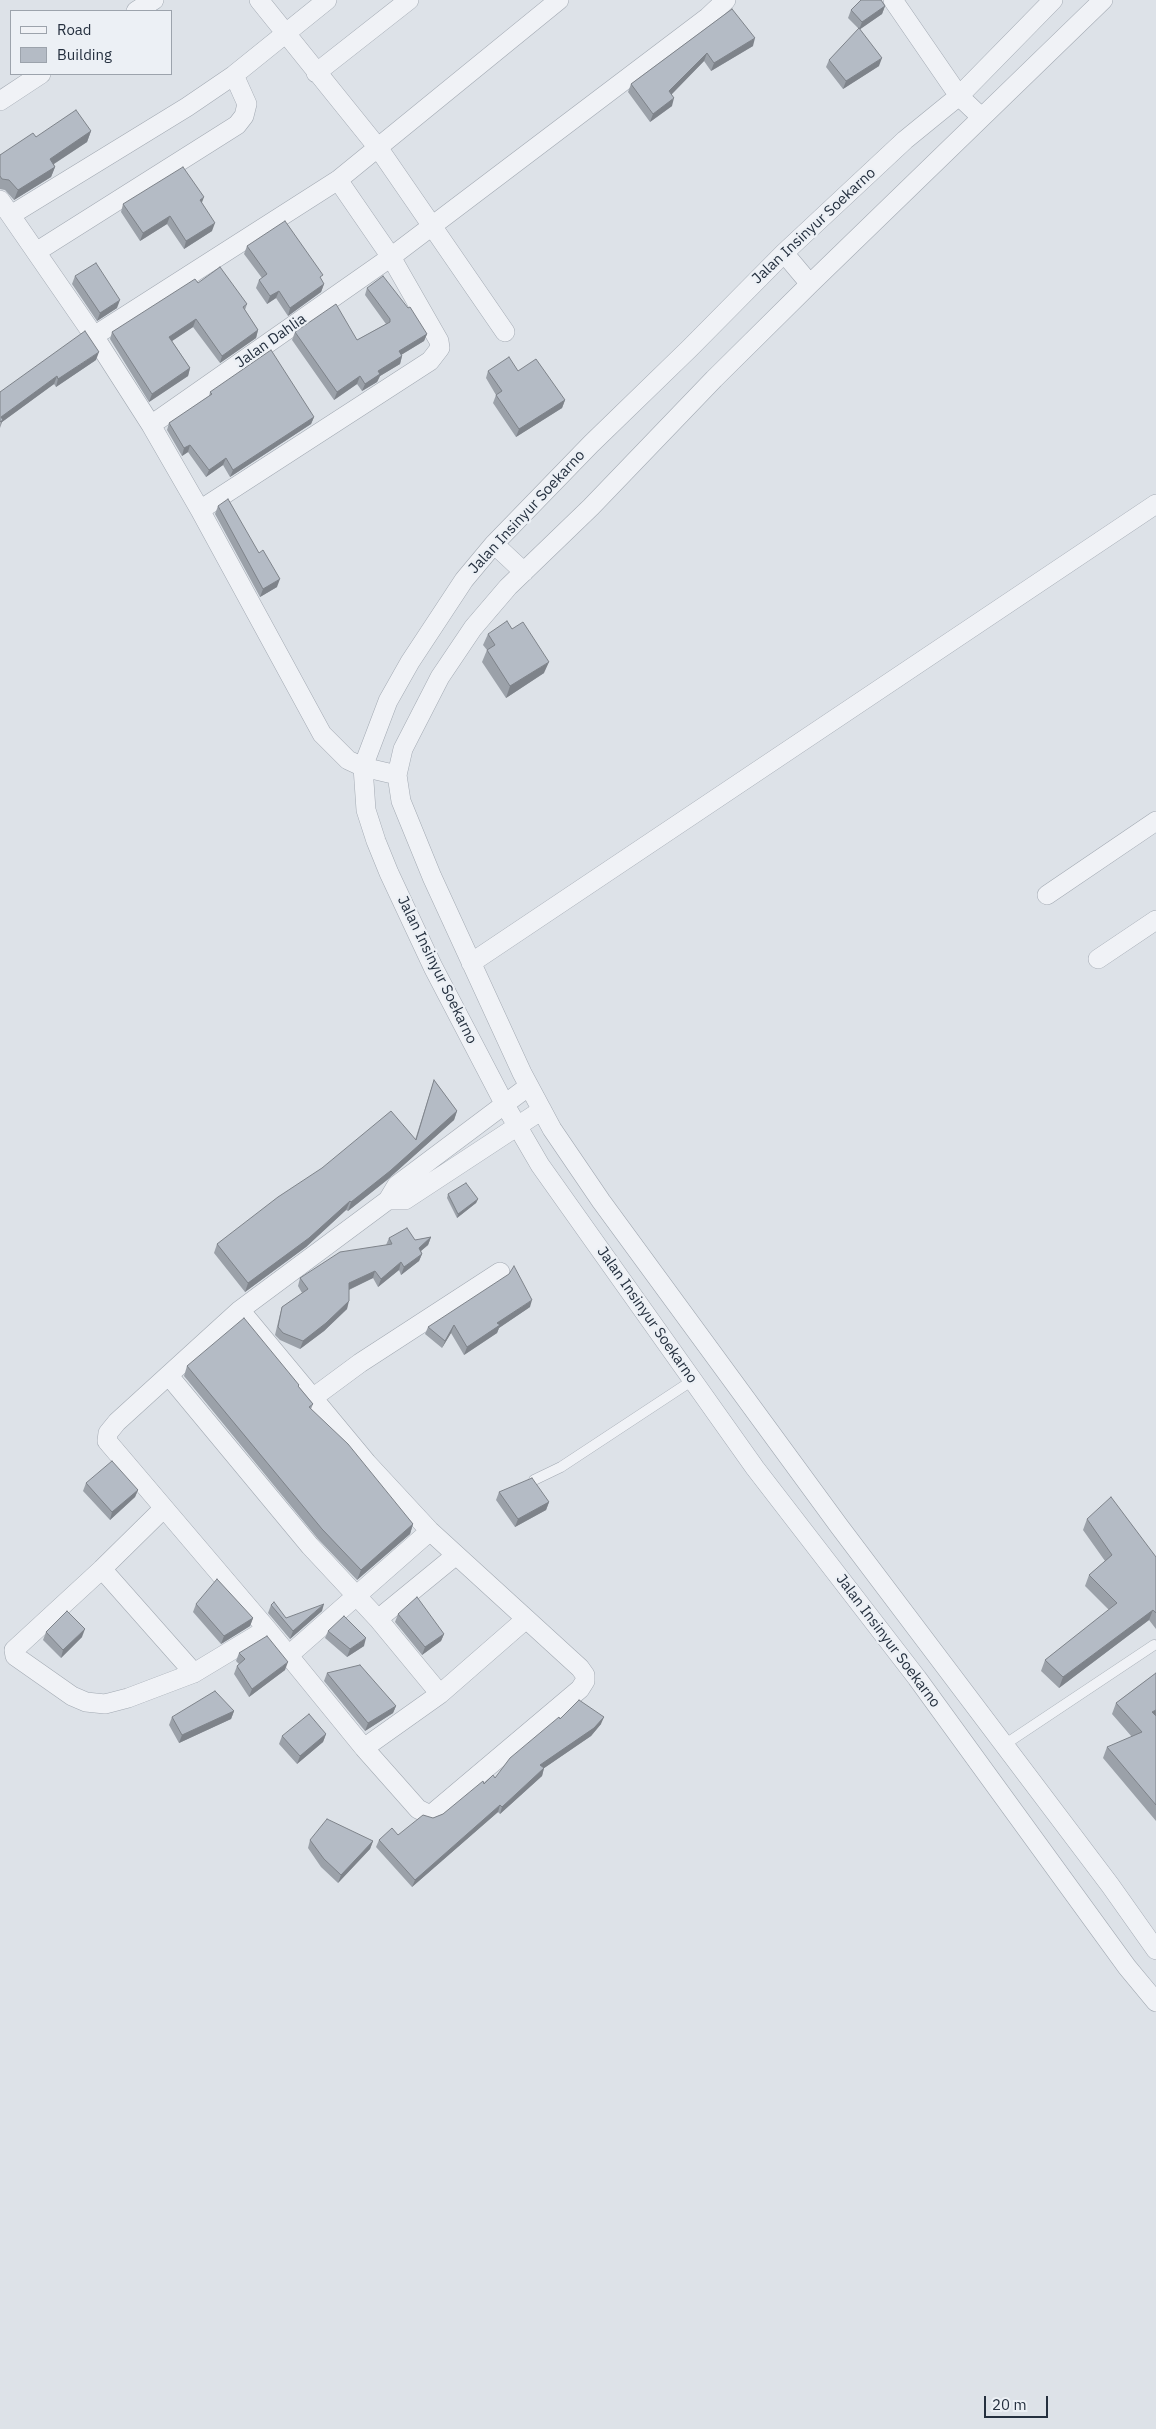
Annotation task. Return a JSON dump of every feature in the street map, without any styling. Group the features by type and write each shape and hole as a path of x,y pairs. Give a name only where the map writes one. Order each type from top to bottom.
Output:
{"street":[{"path":"138,10 154,0"},
{"path":"259,0 284,34 379,149 505,332"},
{"path":"11,215 187,108 234,75 327,0"},
{"path":"316,73 409,0"},
{"path":"94,336 338,180 379,149 559,0"},
{"name":"Jalan Dahlia","path":"151,425 390,257 708,17 726,0"},
{"path":"893,0 959,96 981,117"},
{"name":"Jalan Insinyur Soekarno","path":"1053,0 959,96 905,140 784,252 690,348 590,444 494,544 464,580 410,662 388,701 363,767 366,810 376,841 433,966 505,1105 540,1165 755,1468 917,1678 1127,1967 1156,2002"},
{"name":"Jalan Insinyur Soekarno","path":"1103,0 810,284 524,572 473,628 440,677 403,750 397,775 401,801 408,819 471,962 529,1086 552,1129 601,1201 832,1516 1156,1950"},
{"path":"0,101 39,75"},
{"path":"36,252 237,125 244,116 248,104 234,75"},
{"path":"200,510 436,356 440,348 439,340 390,257 338,180"},
{"path":"0,200 94,336 151,425 200,510 322,734 337,751 363,767 397,775"},
{"path":"784,252 810,284"},
{"path":"471,962 1156,504"},
{"path":"494,544 524,572"},
{"path":"1046,895 1156,821"},
{"path":"1098,959 1156,920"},
{"path":"240,1310 367,1463 430,1531 586,1675 585,1681 572,1696 438,1811 428,1814 418,1809 364,1748 289,1655 107,1441 108,1433 117,1422 240,1310 388,1200 397,1185 529,1086"},
{"path":"388,1200 405,1200 542,1110"},
{"path":"314,1397 360,1363 500,1272"},
{"path":"169,1376 310,1546 378,1619 440,1694"},
{"path":"164,1508 102,1569 14,1650 15,1656 72,1696 86,1702 105,1704 128,1698 194,1673 267,1629"},
{"path":"807,1533 832,1516"},
{"path":"289,1655 430,1531"},
{"path":"378,1619 455,1556"},
{"path":"102,1569 194,1673"},
{"path":"364,1748 440,1694 526,1620"}],"lane":[{"path":"534,1480 570,1462 694,1380"},
{"path":"1004,1744 1154,1644"}],"building":[{"path":"861,0 881,0 885,6 862,22 851,10"},
{"path":"732,9 755,38 714,63 707,53 669,91 674,98 653,114 631,84"},
{"path":"859,28 882,58 846,81 829,60"},
{"path":"76,110 91,131 50,159 55,167 18,190 9,180 2,179 0,176 0,155 33,133 36,137"},
{"path":"183,167 204,197 200,200 215,223 186,241 170,216 143,233 123,204"},
{"path":"285,221 323,275 320,277 324,284 290,308 279,291 270,296 259,280 267,274 247,246"},
{"path":"96,263 120,300 100,313 75,276"},
{"path":"220,267 247,304 243,307 258,330 222,356 196,319 169,337 190,368 152,394 112,332 195,279 198,283"},
{"path":"383,276 408,308 410,307 427,334 399,351 402,356 378,371 380,374 365,384 360,376 337,392 295,332 336,304 357,340 390,322 390,319 367,288"},
{"path":"85,331 99,352 58,379 57,376 1,417 3,420 0,422 0,392"},
{"path":"271,350 314,417 233,470 226,458 209,470 190,445 184,448 169,423"},
{"path":"509,357 518,371 536,359 565,400 519,429 496,395 502,391 488,371"},
{"path":"228,499 259,553 263,550 280,579 263,589 218,506"},
{"path":"507,621 512,629 523,622 549,662 510,686 487,650 495,645 488,634"},
{"path":"434,1080 457,1111 390,1171 350,1201 309,1238 248,1283 217,1244 278,1197 322,1168 391,1111 416,1140"},
{"path":"466,1183 478,1199 458,1214 448,1194"},
{"path":"407,1228 415,1240 431,1237 419,1248 422,1254 404,1267 401,1262 381,1279 375,1271 349,1283 349,1301 326,1323 303,1341 283,1333 278,1327 282,1307 308,1289 300,1278 340,1252 392,1244 389,1238"},
{"path":"514,1266 532,1300 497,1323 500,1325 467,1347 454,1325 445,1341 428,1327 509,1274"},
{"path":"244,1318 313,1404 309,1407 348,1444 413,1524 361,1570 322,1529 187,1366"},
{"path":"112,1461 138,1490 112,1512 86,1483"},
{"path":"532,1478 549,1502 518,1519 499,1492"},
{"path":"1111,1497 1156,1557 1156,1613 1153,1610 1063,1677 1045,1660 1117,1603 1089,1575 1112,1555 1087,1519"},
{"path":"217,1579 253,1618 224,1636 196,1604"},
{"path":"417,1597 444,1634 425,1647 398,1614"},
{"path":"274,1602 286,1618 324,1604 293,1631 271,1605"},
{"path":"67,1611 85,1629 63,1650 46,1632"},
{"path":"344,1616 366,1638 350,1649 328,1631"},
{"path":"267,1636 288,1662 252,1689 237,1666 245,1659 239,1653"},
{"path":"360,1665 396,1706 368,1723 327,1673"},
{"path":"1156,1673 1156,1710 1152,1712 1156,1716 1156,1805 1107,1747 1142,1732 1116,1703"},
{"path":"215,1691 234,1711 182,1735 172,1717"},
{"path":"579,1700 604,1717 594,1728 540,1765 544,1768 502,1807 500,1805 415,1880 379,1840 392,1828 398,1835 423,1815 433,1818 443,1814 483,1781 484,1784 493,1775 495,1778 510,1758 559,1717 560,1719"},
{"path":"309,1714 326,1734 300,1756 282,1736"},
{"path":"327,1819 373,1841 341,1875 324,1859 310,1840"}]}
